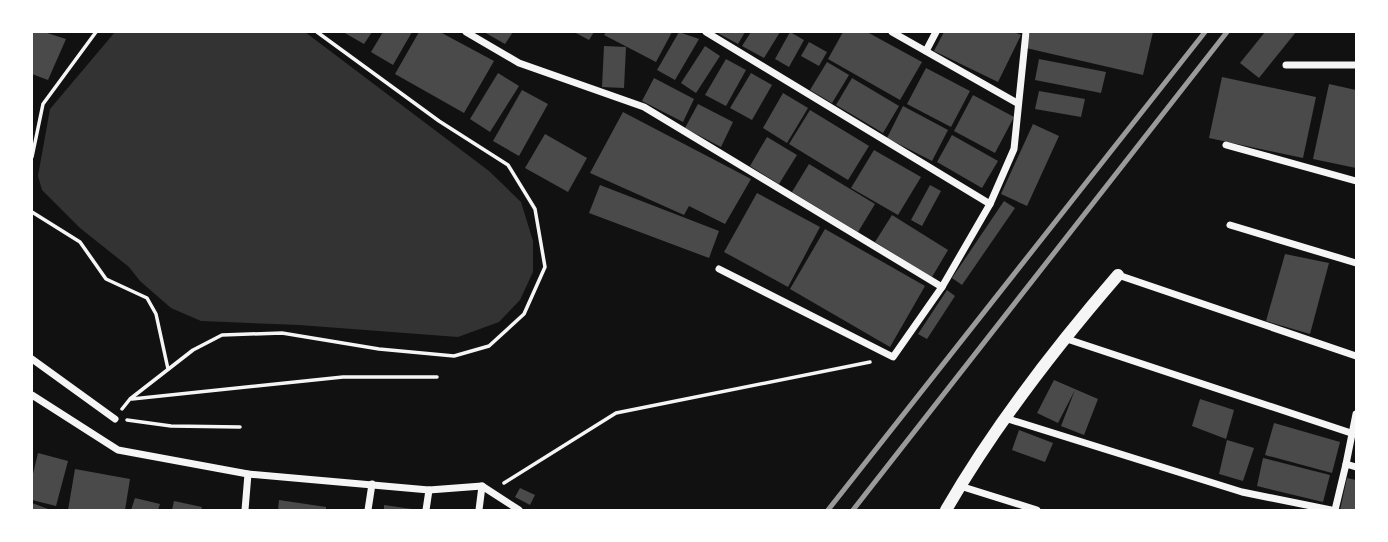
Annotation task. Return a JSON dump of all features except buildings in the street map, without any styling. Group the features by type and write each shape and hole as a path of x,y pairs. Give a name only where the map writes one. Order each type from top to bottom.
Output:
{"street":[{"path":"466,32 519,63 644,107 942,287"},
{"path":"706,32 990,204"},
{"path":"892,32 1017,103"},
{"path":"926,51 936,32"},
{"path":"719,269 892,357 942,287 990,204 1014,149 1026,32"},
{"path":"1286,65 1356,65"},
{"path":"1226,145 1356,181"},
{"path":"1230,225 1356,263"},
{"path":"946,510 1004,417 1064,338 1118,275 1356,356"},
{"path":"1064,338 1351,433"},
{"path":"32,359 115,419"},
{"path":"32,395 118,450 248,474 429,490 482,486 519,510"},
{"path":"1004,417 1242,492 1333,510 1356,414"},
{"path":"1346,464 1356,467"},
{"path":"245,510 248,474"},
{"path":"368,510 372,484"},
{"path":"479,510 482,486"},
{"path":"960,486 1037,510"},
{"path":"426,510 429,490"}],"path":[{"path":"32,157 43,104 96,32"},
{"path":"317,32 439,121 508,165 535,209 545,267 524,314 489,346 454,356 379,349 282,333 222,335 193,350 130,399 343,377 437,377"},
{"path":"32,212 80,242 106,279 147,298 156,314 168,369"},
{"path":"482,486 503,484 616,412 892,357"},
{"path":"115,419 171,426 240,427"}],"shaded area":[{"path":"115,32 305,32 489,171 521,202 533,241 533,272 520,300 499,322 458,337 201,321 171,308 140,281 129,267 80,228 42,190 38,176 50,109"}],"railway":[{"path":"828,510 1205,32"},
{"path":"853,510 1227,32"}]}
